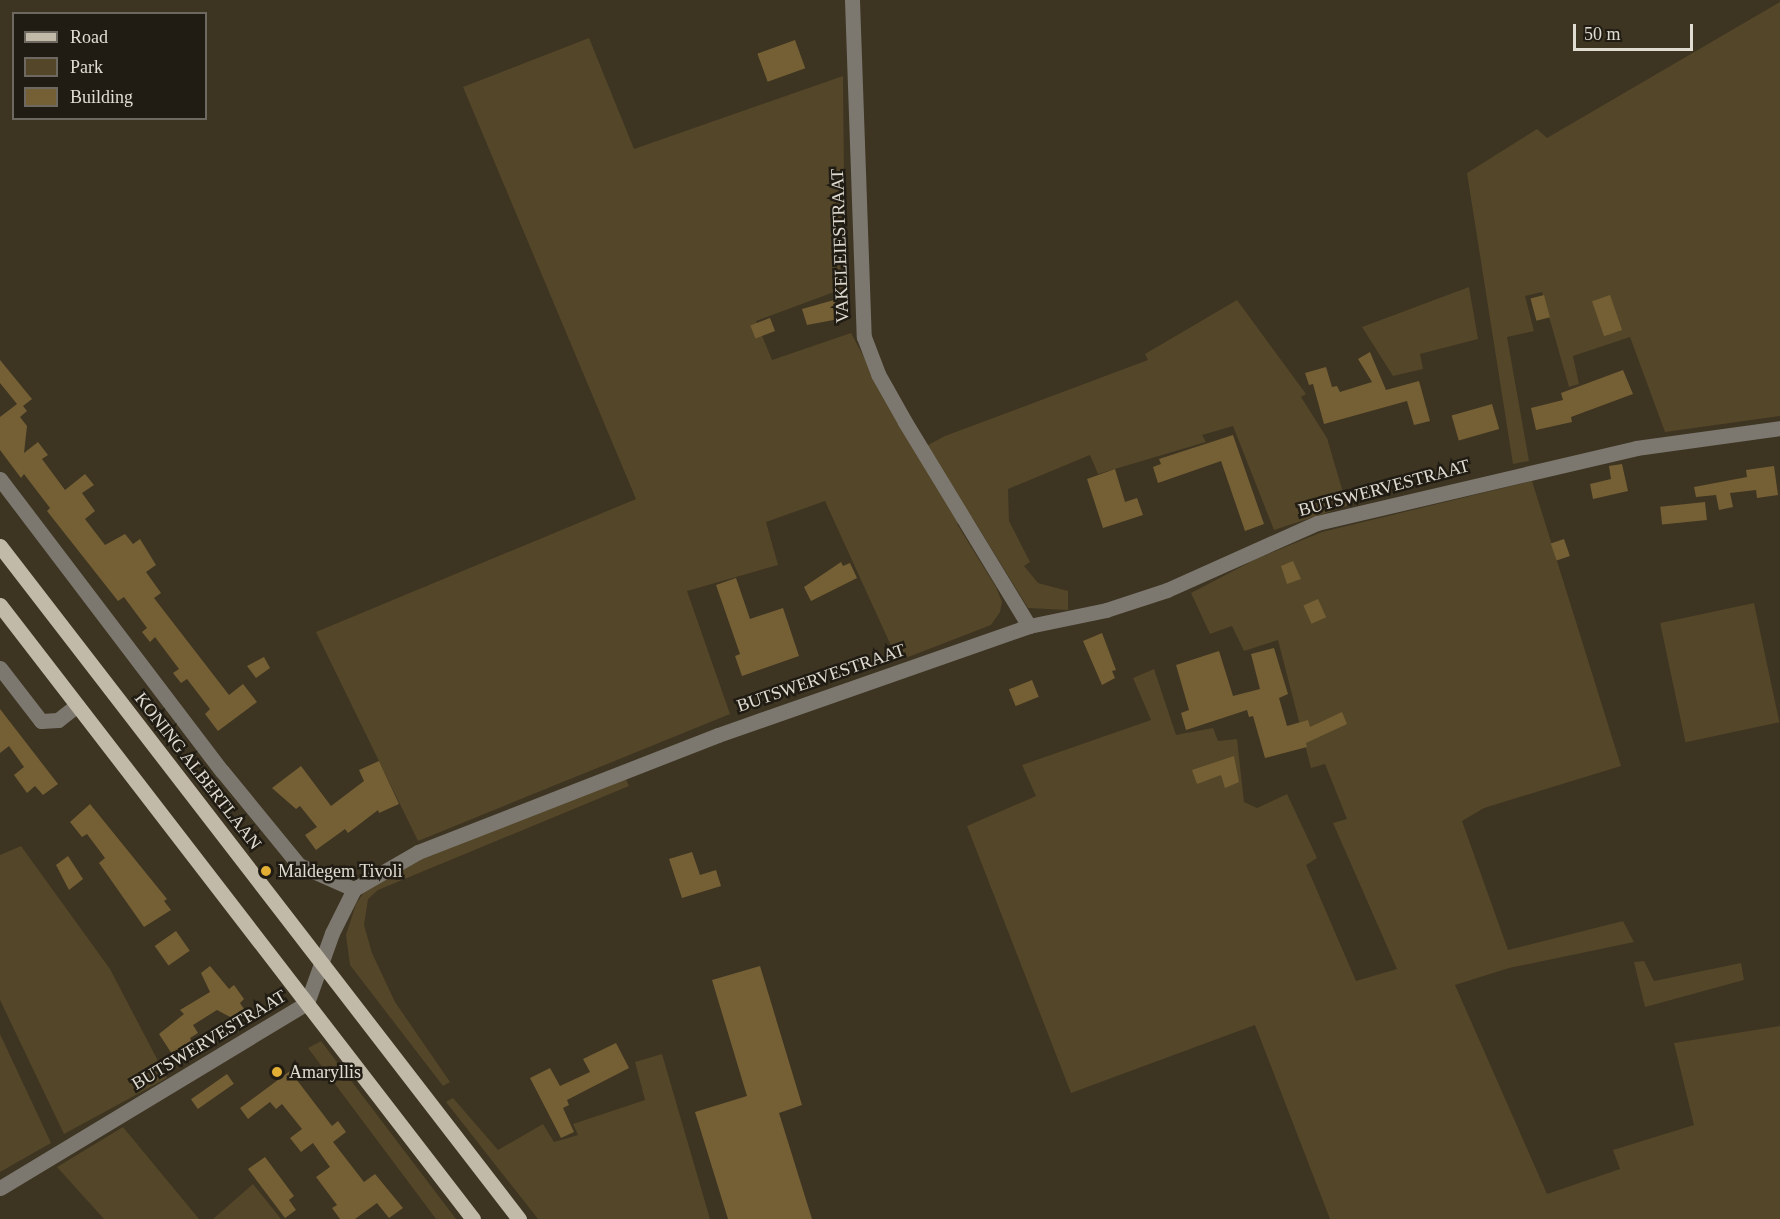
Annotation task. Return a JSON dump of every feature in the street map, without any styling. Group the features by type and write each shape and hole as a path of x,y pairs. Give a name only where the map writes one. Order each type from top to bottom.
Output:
{"main road":[{"name":"KONING ALBERTLAAN","path":"0,546 519,1219"},
{"path":"0,605 473,1219"}],"street":[{"name":"VAKELEIESTRAAT","path":"852,0 864,337 878,374 905,422 1029,626"},
{"name":"BUTSWERVESTRAAT","path":"0,1188 307,1003 321,963 354,889 418,852 718,735 1029,626 1106,610 1167,590 1317,523 1636,448 1780,428"},
{"name":"KONING ALBERTLAAN","path":"0,479 222,771 299,865 354,889"},
{"path":"0,668 41,721 58,720 77,705"}],"green space":[{"path":"1780,2 1780,416 1665,432 1630,337 1573,356 1579,384 1569,387 1542,292 1525,296 1534,331 1507,337 1529,461 1513,464 1467,173 1537,129 1547,138"},
{"path":"589,38 634,149 843,76 845,288 756,321 772,360 851,333 915,452 945,436 1148,360 1145,354 1237,300 1306,394 1301,397 1327,438 1347,506 1274,530 1233,426 1202,435 1206,442 1098,474 1090,455 1008,489 1009,521 1030,562 1024,566 1038,583 1068,591 1068,610 1028,608 972,517 957,524 996,587 1002,602 1000,612 991,625 898,661 825,501 766,522 778,565 687,591 730,714 418,841 316,632 636,499 463,87"},
{"path":"1469,287 1478,339 1420,354 1423,369 1393,376 1362,327"},
{"path":"1532,481 1621,766 1484,808 1462,821 1508,950 1623,921 1634,942 1509,968 1455,985 1547,1194 1620,1169 1613,1150 1694,1125 1674,1043 1780,1026 1780,1219 1330,1219 1255,1025 1071,1093 967,826 1036,796 1022,765 1151,720 1133,678 1154,669 1176,735 1213,728 1218,741 1237,739 1244,802 1257,808 1287,794 1317,858 1306,865 1356,981 1397,969 1333,823 1347,819 1325,764 1311,768 1278,640 1244,651 1232,626 1210,634 1191,593 1256,559 1322,532"},
{"path":"1754,603 1779,722 1685,742 1660,623"},
{"path":"626,779 629,786 378,890 368,899 364,925 372,953 395,1002 450,1082 443,1086 350,965 346,935 356,904 364,892 421,859"},
{"path":"21,846 110,969 167,1078 64,1134 0,1000 0,855"},
{"path":"1644,961 1654,981 1741,963 1744,980 1645,1007 1634,962"},
{"path":"0,1034 51,1143 0,1172"},
{"path":"321,1041 456,1219 436,1219 308,1048"},
{"path":"662,1054 710,1219 538,1219 446,1102 453,1098 498,1150 543,1124 554,1142 578,1135 573,1124 645,1100 635,1062"},
{"path":"123,1127 199,1219 104,1219 57,1167"},
{"path":"253,1184 281,1219 213,1219"}],"building":[{"path":"795,40 805,68 768,82 757,54"},
{"path":"1544,295 1550,317 1536,321 1530,299"},
{"path":"1610,295 1622,330 1604,336 1592,301"},
{"path":"834,300 839,319 807,325 802,309"},
{"path":"770,318 775,331 755,339 750,326"},
{"path":"1370,352 1386,390 1419,381 1430,421 1414,425 1407,401 1324,424 1313,384 1309,385 1305,373 1326,367 1332,387 1337,386 1340,392 1372,382 1358,359"},
{"path":"0,360 32,399 23,406 27,411 20,417 27,426 24,453 38,442 48,455 42,459 65,490 85,474 94,485 82,493 95,511 85,519 105,545 125,534 133,544 140,539 156,565 146,572 161,593 154,598 229,695 243,684 257,702 218,731 205,714 210,709 187,679 181,683 173,673 179,669 155,637 150,642 142,632 147,628 124,597 118,601 47,511 50,508 24,474 21,478 0,450 0,417 17,404 0,383"},
{"path":"1623,370 1633,394 1571,417 1572,422 1536,430 1531,408 1563,400 1561,393"},
{"path":"1492,404 1499,429 1459,441 1452,416"},
{"path":"1233,435 1264,524 1245,531 1221,461 1158,483 1153,467 1161,464 1159,459"},
{"path":"1622,464 1628,491 1593,499 1590,484 1611,479 1609,466"},
{"path":"1774,466 1778,495 1757,498 1756,490 1730,493 1733,507 1719,510 1716,495 1696,497 1694,487 1747,477 1746,470"},
{"path":"1115,469 1125,502 1137,498 1143,515 1103,528 1087,479"},
{"path":"1705,502 1707,520 1662,525 1660,507"},
{"path":"1564,539 1570,556 1557,561 1551,544"},
{"path":"1293,561 1301,579 1287,584 1281,566"},
{"path":"841,562 843,566 850,563 857,578 811,601 804,587"},
{"path":"736,578 750,619 783,608 799,656 742,676 735,656 740,654 716,585"},
{"path":"1318,599 1326,617 1312,624 1303,606"},
{"path":"1102,633 1116,670 1112,671 1115,678 1102,685 1083,641"},
{"path":"1274,648 1288,694 1279,698 1287,726 1308,720 1310,727 1342,712 1347,724 1306,743 1307,747 1265,758 1253,716 1249,717 1247,710 1186,730 1181,713 1189,710 1176,665 1219,651 1233,696 1260,689 1251,654"},
{"path":"264,657 270,668 256,678 247,666"},
{"path":"1032,680 1039,697 1016,706 1009,689"},
{"path":"0,709 58,784 43,795 35,786 27,793 14,775 24,767 9,746 0,753"},
{"path":"1234,756 1239,782 1225,788 1221,775 1197,784 1192,770"},
{"path":"379,761 399,804 379,813 378,810 348,833 345,829 316,850 305,835 317,827 300,806 296,809 272,788 301,766 331,806 364,781 359,770"},
{"path":"90,804 167,899 164,901 171,910 144,927 99,863 105,858 87,834 82,837 70,822"},
{"path":"692,852 700,875 716,870 721,886 682,898 669,859"},
{"path":"68,856 83,879 69,890 56,865"},
{"path":"176,931 190,951 168,966 155,946"},
{"path":"210,966 229,989 234,985 244,999 240,1003 244,1009 232,1018 217,1010 193,1025 198,1033 190,1038 192,1042 172,1054 159,1034 184,1014 180,1010 210,992 201,973"},
{"path":"760,966 802,1105 779,1113 812,1219 728,1219 695,1112 747,1096 712,980"},
{"path":"616,1043 629,1068 567,1100 569,1105 563,1108 574,1132 561,1138 530,1078 550,1068 560,1086 590,1072 583,1059"},
{"path":"290,1071 332,1126 338,1121 346,1132 333,1142 364,1182 375,1174 403,1208 389,1218 377,1203 355,1219 340,1219 332,1208 337,1205 316,1177 330,1167 313,1143 301,1152 290,1138 302,1129 282,1104 276,1109 270,1102 248,1119 240,1108"},
{"path":"227,1074 234,1084 198,1109 191,1099"},
{"path":"265,1157 294,1196 289,1200 296,1210 285,1218 248,1169"}],"place":[{"name":"Maldegem Tivoli","path":"266,871"},
{"name":"Amaryllis","path":"277,1072"}]}
